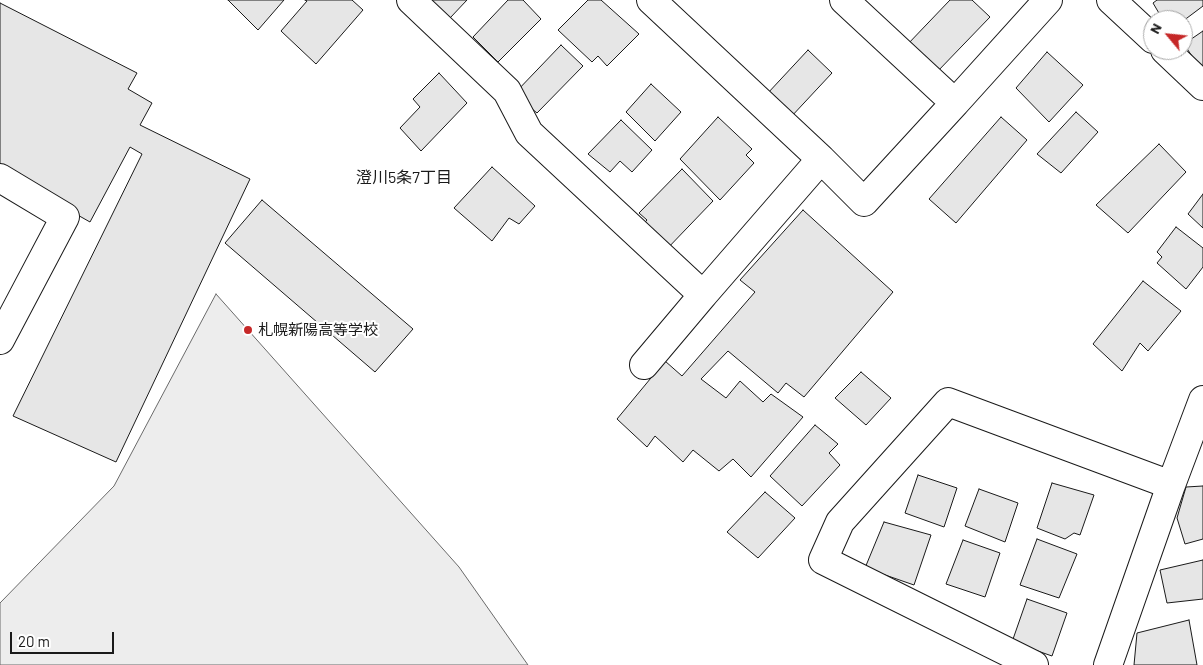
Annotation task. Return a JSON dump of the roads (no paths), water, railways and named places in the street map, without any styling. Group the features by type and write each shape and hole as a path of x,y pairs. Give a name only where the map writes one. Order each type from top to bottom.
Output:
{"street":[{"path":"411,0 507,91 529,132 703,295"},
{"path":"651,0 821,159 864,202 1048,0"},
{"path":"844,0 955,103"},
{"path":"1112,0 1143,29"},
{"path":"1176,60 1203,86"},
{"path":"644,365 821,159"},
{"path":"0,178 65,217 0,340"},
{"path":"1108,665 1203,400"},
{"path":"1034,665 823,560 840,522 948,402 1171,485"}],"place":[{"name":"札幌新陽高等学校","path":"248,330"}],"district":[{"name":"澄川5条7丁目","path":"404,178"}]}
